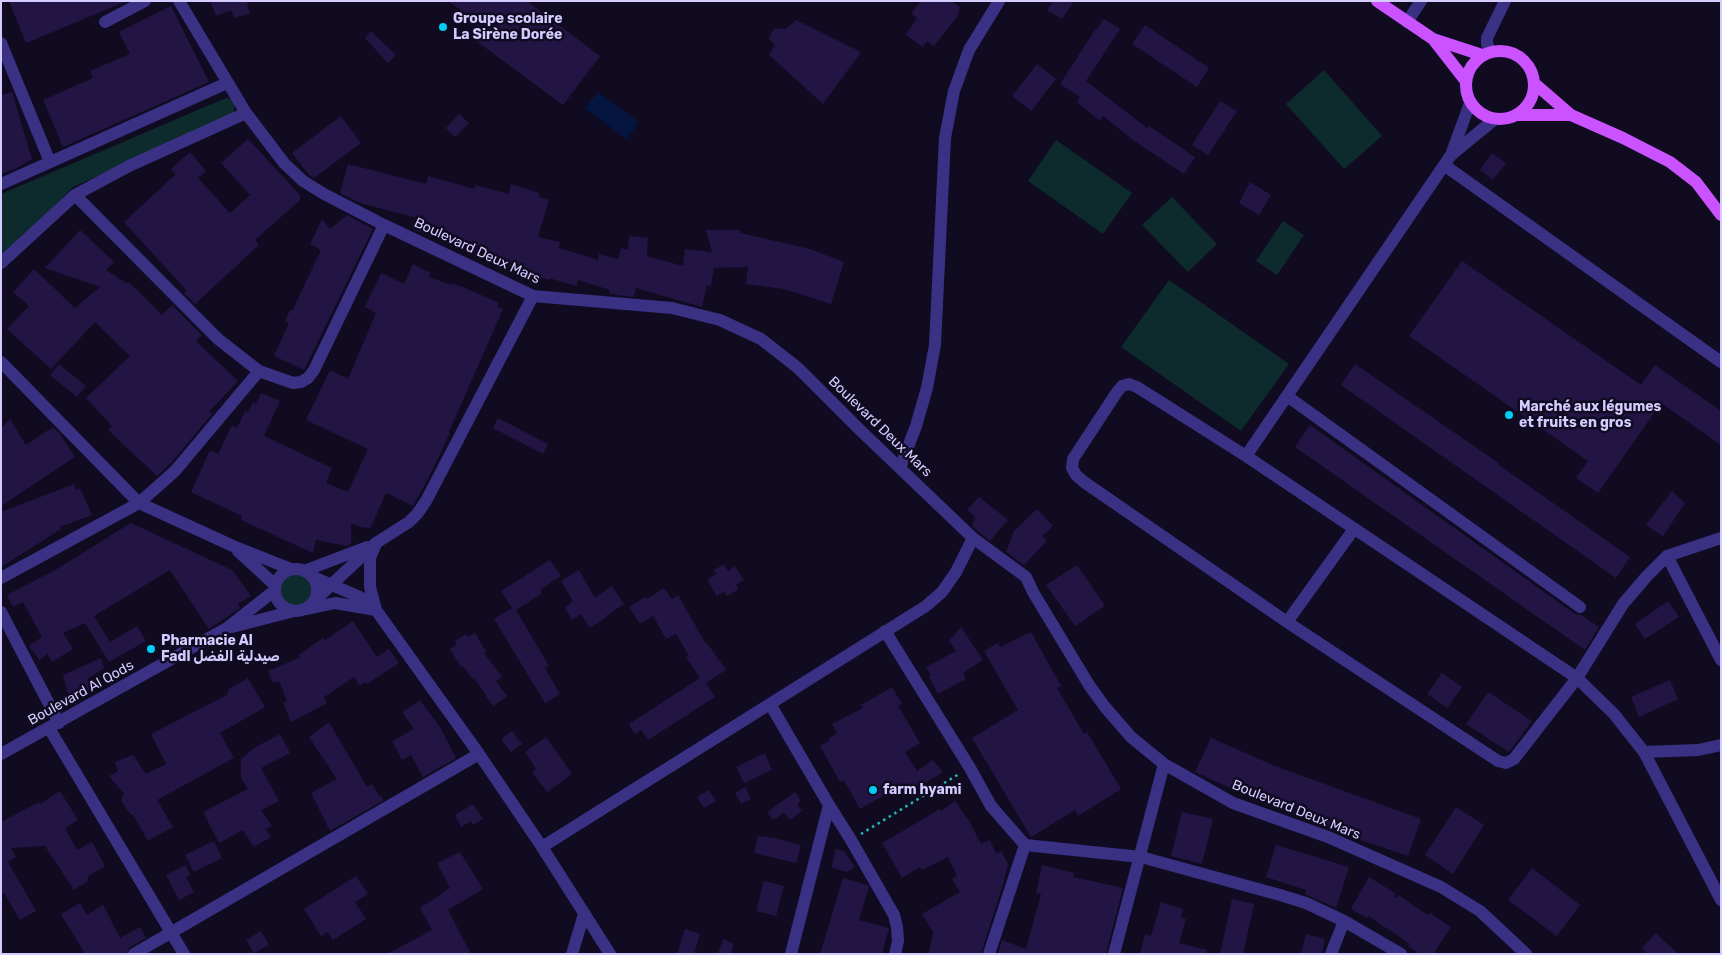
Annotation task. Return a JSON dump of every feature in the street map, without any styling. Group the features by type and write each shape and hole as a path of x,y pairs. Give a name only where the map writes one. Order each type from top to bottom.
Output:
{"main road":[{"path":"1377,1 1432,39 1465,80"},
{"path":"1432,39 1486,54 1501,51 1511,52 1527,64 1532,73 1534,83 1533,95 1527,106 1510,118 1495,119 1481,114 1470,103 1466,92 1465,80 1471,66 1486,54"},
{"path":"1534,83 1571,116 1623,138 1670,162 1696,182 1721,215"},
{"path":"1517,114 1571,116"}],"street":[{"path":"105,22 145,1"},
{"name":"Boulevard Deux Mars","path":"179,1 246,113 284,163 303,181 384,225 533,296 672,308 720,320 761,339 798,368 973,538 1026,577 1089,685 1105,707 1131,737 1164,764 1233,803 1328,837 1441,887 1480,911 1526,954"},
{"path":"900,468 916,426 927,388 935,345 945,138 954,91 969,50 1000,1"},
{"path":"1407,22 1421,1"},
{"path":"1486,54 1487,38 1505,1"},
{"path":"1,43 50,162"},
{"path":"1,184 227,83"},
{"path":"1246,456 1448,160 1470,103"},
{"path":"1,263 75,195 128,166 246,113"},
{"path":"1448,160 1495,119"},
{"path":"1448,160 1721,362"},
{"path":"75,195 218,339 258,371 293,383 301,382 308,378 314,370 384,225"},
{"path":"227,628 275,588 281,575 302,572 376,543 409,522 417,514 426,501 533,296"},
{"path":"4,370 140,503 233,546 332,584 362,598 376,610 479,754 542,847 610,954"},
{"path":"1,578 140,503 175,471 258,371"},
{"path":"1721,538 1667,556 1647,576 1624,604 1577,678 1514,759 1506,763 1498,761 1287,622 1084,482 1076,475 1072,468 1074,459 1117,392 1122,386 1128,384 1137,387 1246,456 1577,678 1614,714 1644,752 1721,900"},
{"path":"1287,396 1580,607"},
{"path":"1287,622 1354,529"},
{"path":"542,847 926,606 942,592 956,572 973,538"},
{"path":"227,628 305,607 376,543"},
{"path":"376,543 370,558 370,586 376,610"},
{"path":"233,546 275,588 278,603 283,607 335,604 376,610"},
{"path":"1667,556 1721,660"},
{"path":"302,572 316,585 316,595 305,607"},
{"path":"1,612 54,725 184,954"},
{"name":"Boulevard Al Qods","path":"1,754 227,628"},
{"path":"885,631 970,768 991,806 1025,845 1141,857 1306,903 1344,920 1402,954"},
{"path":"770,704 894,915 898,941 895,954"},
{"path":"1644,752 1698,750 1721,745"},
{"path":"134,954 479,754"},
{"path":"1114,954 1164,764"},
{"path":"791,954 829,805"},
{"path":"990,954 1025,845"},
{"path":"572,954 584,914"},
{"path":"1331,954 1344,920"}],"path":[{"path":"851,840 970,768"}],"green space":[{"path":"1324,70 1382,136 1344,169 1286,104"},
{"path":"226,98 234,100 234,111 229,117 73,187 1,260 1,194"},
{"path":"1056,140 1132,193 1103,234 1028,181"},
{"path":"1172,197 1217,244 1188,272 1142,225"},
{"path":"1283,221 1304,235 1277,275 1256,261"},
{"path":"1169,280 1289,364 1241,431 1121,347"},
{"path":"295,574 306,579 311,590 306,601 295,606 284,601 279,590 284,579"}],"water":[{"path":"597,92 639,122 627,139 585,109"}],"building":[{"path":"9,1 127,1 26,43"},
{"path":"210,1 251,1 247,4 250,13 234,18 231,10 216,16"},
{"path":"448,1 527,1 600,56 563,105 468,35 478,22"},
{"path":"921,1 951,1 960,7 957,17 934,46 927,41 923,47 906,35 917,18 911,14"},
{"path":"1053,1 1074,1 1062,19 1047,10"},
{"path":"171,6 209,82 63,147 43,100 93,78 90,71 130,54 119,32"},
{"path":"1104,19 1120,29 1086,81 1147,128 1149,126 1195,157 1184,174 1133,140 1103,116 1100,121 1077,102 1080,97 1060,84"},
{"path":"796,20 861,52 823,104 769,55 775,45 769,39 771,33 775,28 786,29"},
{"path":"1145,25 1209,68 1197,87 1132,44"},
{"path":"371,31 396,55 388,63 365,38"},
{"path":"1037,64 1056,79 1031,111 1012,96"},
{"path":"12,92 32,159 17,168 1,174 1,95"},
{"path":"1220,101 1237,111 1208,155 1192,145"},
{"path":"459,114 469,123 455,137 446,128"},
{"path":"341,116 361,143 314,178 309,175 292,153"},
{"path":"248,139 300,195 300,200 255,240 259,245 195,304 184,293 186,290 124,222 176,174 171,169 190,152 206,171 198,178 230,213 250,195 221,163"},
{"path":"1492,153 1506,163 1493,180 1480,170"},
{"path":"348,164 426,184 428,176 474,189 475,185 509,194 511,184 539,193 539,197 549,200 538,237 560,242 559,248 598,260 599,254 618,259 621,248 628,250 629,236 648,238 647,256 683,266 685,249 712,252 706,230 740,230 740,233 810,249 844,262 831,304 784,289 746,284 748,267 714,268 711,286 707,285 702,307 636,288 634,297 616,295 609,293 610,290 578,280 576,286 524,273 525,269 469,252 471,244 444,236 442,240 414,230 417,218 360,203 340,193"},
{"path":"1250,182 1271,195 1259,215 1239,203"},
{"path":"347,215 373,229 304,370 274,356 289,323 285,321 290,310 292,311 321,250 310,244 322,219 330,229"},
{"path":"80,230 114,262 106,270 126,283 129,282 162,315 172,305 202,335 196,341 238,381 209,412 212,414 172,462 157,476 108,430 112,426 86,398 130,356 95,322 51,369 7,329 29,306 13,292 34,269 75,308 100,287 45,268"},
{"path":"1462,261 1641,385 1655,365 1721,411 1721,445 1661,403 1598,493 1576,478 1588,461 1409,336"},
{"path":"413,264 431,273 429,277 465,288 499,303 498,307 503,309 450,433 413,506 386,493 370,529 351,523 351,544 347,546 316,540 313,553 241,520 242,516 191,492 210,450 218,454 232,425 237,428 245,411 248,412 253,402 256,404 261,393 280,401 264,436 332,468 326,483 348,492 368,449 306,420 330,370 348,379 376,313 365,307 381,273 404,284"},
{"path":"59,364 86,386 77,397 50,375"},
{"path":"1355,364 1630,557 1616,578 1341,385"},
{"path":"498,418 548,444 543,454 493,428"},
{"path":"10,419 26,445 53,427 60,434 75,457 1,506 1,428"},
{"path":"1310,425 1575,614 1581,615 1599,627 1585,650 1295,447"},
{"path":"74,484 76,490 80,488 92,515 60,527 61,529 1,567 1,512"},
{"path":"1672,491 1685,503 1663,536 1646,525"},
{"path":"979,497 1008,520 990,541 972,526 975,517 967,510"},
{"path":"1037,509 1053,526 1042,536 1047,541 1024,565 1006,552 1014,531"},
{"path":"131,523 232,570 251,596 238,604 240,608 209,629 170,570 94,616 110,642 137,626 146,641 109,662 85,623 63,633 73,649 52,662 48,654 39,660 29,646 42,637 23,602 13,607 7,595 57,569"},
{"path":"550,560 561,576 541,589 541,594 516,610 549,666 545,668 560,694 545,703 494,619 512,608 501,591"},
{"path":"724,564 728,571 735,566 744,580 736,585 739,589 727,596 724,592 717,596 707,580 716,574 714,570"},
{"path":"1077,565 1105,606 1075,626 1046,585"},
{"path":"579,570 595,598 612,586 624,604 590,628 581,614 572,620 565,608 573,601 561,581"},
{"path":"664,588 672,599 678,595 706,644 726,670 706,683 715,697 648,740 641,730 635,734 629,724 700,678 686,657 689,656 676,634 666,639 653,616 640,624 629,607 645,597 647,599"},
{"path":"1668,601 1679,617 1645,639 1635,624"},
{"path":"353,621 377,657 389,649 399,663 367,684 366,682 359,685 354,677 324,697 327,703 291,722 283,703 287,701 279,681 273,683 268,671 301,657 299,655 323,638 325,640"},
{"path":"961,627 983,660 963,673 966,679 938,694 926,667 956,651 949,641"},
{"path":"1031,632 1061,686 1057,688 1084,734 1087,732 1121,789 1078,816 1075,810 1031,837 972,738 1018,710 984,651 998,643 1000,647"},
{"path":"475,633 486,652 484,653 502,677 496,681 507,696 493,706 474,678 463,666 461,667 450,649 457,644 455,641 466,634 468,637"},
{"path":"101,658 104,668 87,679 93,688 70,702 63,675"},
{"path":"1442,673 1462,687 1447,708 1427,694"},
{"path":"248,678 265,707 220,733 234,758 157,800 173,827 148,841 133,815 131,815 121,801 124,794 109,776 118,771 115,762 133,755 146,774 166,764 151,734 227,695 229,689"},
{"path":"1670,680 1678,699 1639,717 1631,697"},
{"path":"892,687 902,704 898,706 920,743 905,752 917,771 933,760 943,772 910,792 908,787 897,788 860,809 844,780 840,782 820,746 837,733 832,724 863,708 861,705"},
{"path":"1488,692 1532,721 1509,752 1466,724"},
{"path":"420,700 440,727 456,758 423,777 411,755 402,760 392,741 414,729 402,712"},
{"path":"329,722 367,787 372,784 384,800 330,831 311,793 337,779 309,737"},
{"path":"512,731 522,744 511,752 501,739"},
{"path":"280,734 290,753 261,768 279,801 261,810 272,826 266,829 271,837 254,847 243,830 219,843 203,812 248,789 241,778 241,759 254,748"},
{"path":"546,737 572,774 547,792 532,772 536,769 525,752"},
{"path":"1211,738 1275,766 1421,819 1408,856 1340,833 1261,802 1195,772"},
{"path":"765,753 772,770 744,783 736,767"},
{"path":"745,787 751,799 741,804 735,793"},
{"path":"709,790 716,801 704,808 697,797"},
{"path":"60,791 78,820 65,828 77,850 92,842 105,866 88,876 88,881 74,890 45,846 11,848 16,857 8,862 36,911 20,920 4,893 1,893 1,822 39,802 40,804"},
{"path":"795,792 801,801 797,804 802,811 790,820 784,813 773,820 767,812"},
{"path":"955,801 969,821 981,844 990,840 996,854 1001,851 1008,864 981,954 929,954 933,932 922,914 960,892 952,879 957,876 948,857 922,870 920,867 902,878 882,843 940,809 941,811"},
{"path":"473,804 483,819 473,825 471,821 461,827 455,815"},
{"path":"1456,807 1484,825 1453,874 1425,855"},
{"path":"1182,812 1213,819 1202,864 1171,856"},
{"path":"758,836 775,838 801,845 796,863 754,853"},
{"path":"214,841 222,858 194,872 185,855"},
{"path":"1276,845 1349,867 1336,908 1305,894 1306,890 1266,877"},
{"path":"835,849 844,851 855,867 847,872 832,868"},
{"path":"460,852 483,889 448,910 471,954 387,954 432,930 420,908 450,888 437,863"},
{"path":"185,865 191,875 186,877 194,892 179,900 166,875"},
{"path":"1042,865 1074,873 1073,877 1123,888 1106,954 998,954 1002,940 1026,949 1041,894 1036,893"},
{"path":"1532,868 1580,905 1557,936 1508,900"},
{"path":"356,876 368,894 355,902 366,919 333,940 328,932 321,936 304,909"},
{"path":"1369,877 1395,893 1394,897 1396,898 1398,895 1428,915 1430,913 1451,927 1433,954 1419,954 1408,946 1410,944 1368,916 1367,918 1351,909"},
{"path":"843,878 869,887 859,920 889,928 882,954 820,954"},
{"path":"764,881 784,886 776,916 756,911"},
{"path":"1232,899 1254,904 1243,954 1220,954"},
{"path":"1161,902 1183,909 1181,918 1186,919 1179,943 1207,950 1206,954 1140,954 1145,934 1151,936"},
{"path":"80,903 87,915 103,905 120,938 140,927 146,938 130,947 126,954 85,954 61,914"},
{"path":"685,929 700,934 694,954 677,954"},
{"path":"261,931 269,945 254,953 246,940"},
{"path":"1656,933 1678,954 1648,954 1642,948"},
{"path":"1306,934 1325,939 1322,954 1301,954"},
{"path":"723,939 734,944 730,954 718,954"}],"place":[{"name":"Groupe scolaire La Sirène Dorée","path":"443,27"},
{"name":"Marché aux légumes et fruits en gros","path":"1509,415"},
{"name":"Pharmacie Al Fadl صيدلية الفضل","path":"151,649"},
{"name":"farm hyami","path":"873,790"}]}
